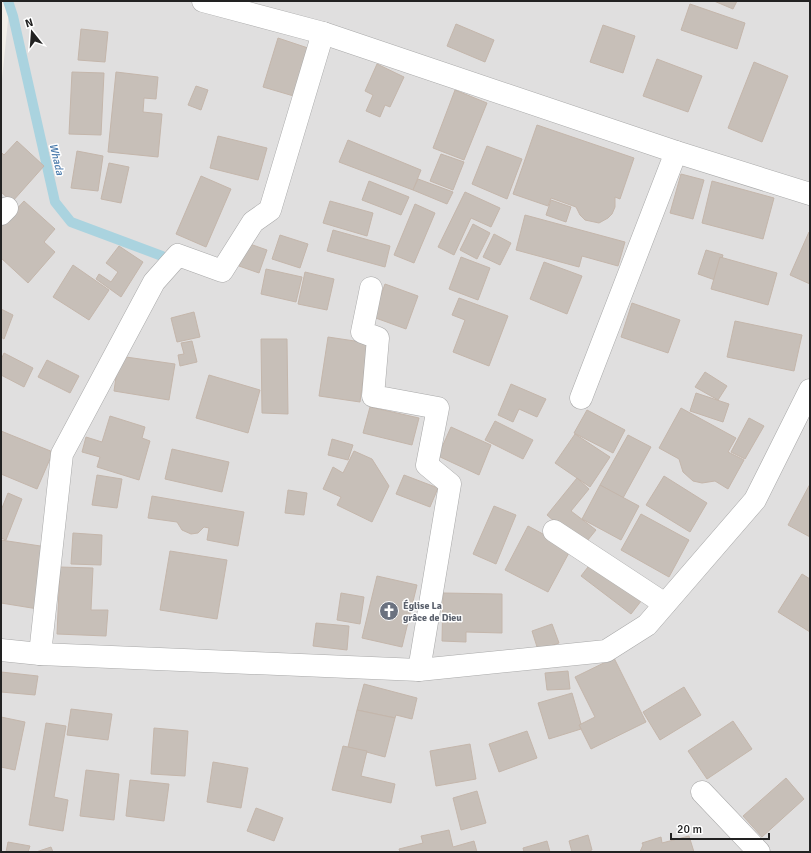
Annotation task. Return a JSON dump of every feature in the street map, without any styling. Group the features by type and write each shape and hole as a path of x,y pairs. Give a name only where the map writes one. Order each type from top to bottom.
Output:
{"street":[{"path":"203,1 323,32 676,152 810,194"},
{"path":"40,654 62,454 154,282 178,255 222,271 253,222 270,210 323,32"},
{"path":"581,398 676,152"},
{"path":"371,288 362,332 378,338 373,396 438,408 428,465 450,484 419,670"},
{"path":"1,650 40,654 419,670 606,651 647,625 755,500 810,390"},
{"path":"554,531 665,604"},
{"path":"702,792 759,852"}],"shaded area":[{"path":"10,1 810,1 810,852 1,852 1,79"}],"building":[{"path":"714,1 737,1 733,9"},
{"path":"690,4 745,23 737,49 681,30"},
{"path":"456,24 494,40 485,62 447,46"},
{"path":"603,25 635,36 623,73 590,62"},
{"path":"81,29 108,32 105,62 78,60"},
{"path":"278,38 311,49 297,97 263,87"},
{"path":"657,59 702,76 688,112 643,96"},
{"path":"754,62 788,76 762,142 728,128"},
{"path":"377,64 404,77 390,107 385,105 380,117 366,111 373,95 365,91"},
{"path":"72,72 104,73 101,135 69,134"},
{"path":"116,72 158,77 156,99 144,98 143,112 162,114 158,157 108,152"},
{"path":"196,86 208,90 201,110 188,105"},
{"path":"455,90 487,103 464,160 433,148"},
{"path":"537,125 634,158 620,199 615,197 615,207 612,214 608,218 599,223 585,220 580,215 576,207 551,198 548,206 513,194"},
{"path":"218,136 267,148 258,180 210,168"},
{"path":"348,140 421,170 413,190 339,162"},
{"path":"17,141 44,166 12,202 1,192 1,152 4,155"},
{"path":"487,146 522,159 507,199 472,184"},
{"path":"77,151 103,156 98,191 71,188"},
{"path":"441,154 464,162 453,190 430,181"},
{"path":"109,163 129,167 121,203 101,199"},
{"path":"681,174 704,180 693,219 670,213"},
{"path":"201,176 231,189 206,247 176,234"},
{"path":"418,179 453,192 447,204 413,190"},
{"path":"369,181 409,197 401,215 362,200"},
{"path":"712,181 774,198 763,239 702,223"},
{"path":"465,192 500,208 491,227 471,218 454,255 438,247"},
{"path":"551,200 571,207 566,222 546,215"},
{"path":"24,201 55,229 44,242 55,252 28,283 1,258 1,226"},
{"path":"330,201 373,213 367,236 323,223"},
{"path":"415,204 435,213 414,263 394,255"},
{"path":"525,215 625,242 618,266 582,256 579,267 516,250"},
{"path":"473,224 490,233 477,259 460,250"},
{"path":"333,230 390,246 385,267 327,251"},
{"path":"810,232 810,284 790,275"},
{"path":"494,234 511,243 500,265 483,257"},
{"path":"280,235 308,244 300,268 272,259"},
{"path":"247,243 267,250 259,273 239,266"},
{"path":"119,246 143,262 121,297 96,279 99,274 111,282 118,272 106,263"},
{"path":"706,250 723,255 715,280 698,274"},
{"path":"461,257 490,268 478,300 449,289"},
{"path":"720,257 777,273 768,305 711,289"},
{"path":"544,262 582,276 567,314 530,299"},
{"path":"73,265 109,290 89,320 53,297"},
{"path":"266,269 302,277 296,302 261,294"},
{"path":"305,272 334,279 327,310 298,304"},
{"path":"385,284 418,296 406,329 373,317"},
{"path":"459,298 508,316 489,366 453,352 465,320 452,315"},
{"path":"632,303 680,320 668,353 621,337"},
{"path":"1,309 13,315 4,339 1,337"},
{"path":"194,312 200,337 177,342 171,318"},
{"path":"735,321 802,335 794,371 727,357"},
{"path":"328,337 368,343 360,402 319,396"},
{"path":"261,339 287,339 288,414 262,413"},
{"path":"192,341 197,362 180,366 178,355 184,354 181,343"},
{"path":"4,353 33,368 24,387 1,375 1,360"},
{"path":"119,356 175,364 169,400 114,391"},
{"path":"47,360 79,376 70,393 38,377"},
{"path":"705,372 727,386 718,400 695,387"},
{"path":"209,375 260,390 248,433 196,418"},
{"path":"511,384 546,399 537,417 519,409 513,422 498,415"},
{"path":"696,393 729,404 723,422 690,411"},
{"path":"370,407 419,418 412,445 363,433"},
{"path":"681,408 736,438 728,452 744,460 728,489 715,481 702,483 693,481 683,472 679,459 659,448"},
{"path":"587,410 625,430 613,453 574,433"},
{"path":"110,416 145,427 142,438 150,441 139,480 97,467 100,457 82,452 86,437 102,442"},
{"path":"749,418 764,426 745,459 731,452"},
{"path":"495,421 533,440 523,459 485,440"},
{"path":"451,427 491,445 479,475 438,456"},
{"path":"1,431 53,452 37,489 1,474"},
{"path":"575,434 610,457 590,487 555,463"},
{"path":"628,435 651,447 623,498 600,485"},
{"path":"332,439 353,445 348,460 328,455"},
{"path":"172,449 229,462 222,492 165,479"},
{"path":"354,451 372,459 389,486 372,522 337,505 341,497 323,489 333,467 343,473"},
{"path":"97,475 122,479 117,508 92,505"},
{"path":"404,475 438,488 430,507 396,494"},
{"path":"664,476 707,503 690,532 646,505"},
{"path":"577,478 589,489 571,511 596,530 583,546 547,515"},
{"path":"810,484 810,537 788,525"},
{"path":"600,485 639,506 621,540 582,519"},
{"path":"288,490 307,493 304,515 285,513"},
{"path":"8,493 22,499 6,540 1,538 1,508"},
{"path":"152,496 244,512 238,546 207,540 209,528 204,527 198,533 191,534 182,530 177,522 148,518"},
{"path":"494,506 516,515 496,564 473,554"},
{"path":"641,514 689,540 669,577 621,550"},
{"path":"528,526 571,549 548,592 505,570"},
{"path":"73,533 102,535 101,565 71,564"},
{"path":"1,540 47,547 38,609 1,603"},
{"path":"170,551 227,560 217,619 160,610"},
{"path":"595,558 645,596 631,614 581,576"},
{"path":"60,567 93,568 91,610 108,610 106,636 57,634"},
{"path":"802,574 810,579 810,632 778,612"},
{"name":"Église La grâce de Dieu","path":"377,576 417,585 402,647 362,638"},
{"path":"341,593 364,597 360,624 337,620"},
{"path":"443,593 502,594 502,633 466,632 466,642 442,641"},
{"path":"316,623 349,626 347,650 313,646"},
{"path":"552,624 559,643 538,650 532,631"},
{"path":"614,658 646,722 591,749 579,725 595,717 575,677"},
{"path":"568,671 570,689 547,690 545,673"},
{"path":"1,672 38,676 35,695 1,692"},
{"path":"364,684 417,698 412,719 396,715 395,718 357,710"},
{"path":"684,687 701,715 660,740 643,712"},
{"path":"572,693 581,724 579,725 581,729 549,739 538,703"},
{"path":"71,709 112,714 108,740 67,735"},
{"path":"357,710 395,718 385,757 348,747"},
{"path":"1,717 25,722 15,770 1,767"},
{"path":"733,721 752,749 707,779 688,751"},
{"path":"46,723 66,726 54,797 68,800 63,831 29,825"},
{"path":"154,728 188,731 185,776 151,774"},
{"path":"527,731 537,758 499,772 489,744"},
{"path":"470,744 476,779 436,786 430,751"},
{"path":"343,746 367,751 361,776 395,784 391,803 332,790"},
{"path":"213,762 248,768 241,808 207,802"},
{"path":"86,770 119,774 114,820 80,816"},
{"path":"786,778 804,799 762,837 743,816"},
{"path":"130,780 169,784 164,821 126,816"},
{"path":"477,791 486,823 461,830 453,798"},
{"path":"256,808 283,818 274,841 247,831"},
{"path":"449,830 453,847 474,841 477,852 400,852 399,849 423,843 421,836"},
{"path":"588,835 592,850 586,852 572,852 569,841"},
{"path":"689,836 694,852 640,852 643,845 642,843 661,837 662,843"},
{"path":"547,841 550,852 524,852 523,848"},
{"path":"8,842 30,846 28,852 6,852"},
{"path":"51,847 53,852 36,852"}],"waterway":[{"name":"Whada","path":"8,1 13,16 55,202 71,222 162,256"}],"place":[{"name":"Église La grâce de Dieu","path":"389,611"}]}
